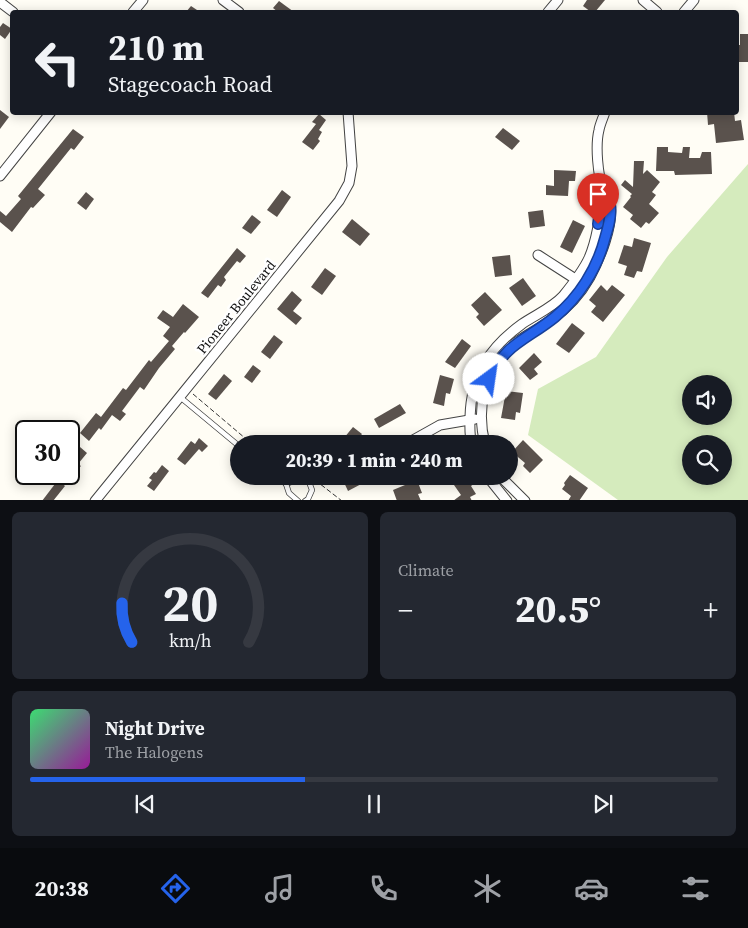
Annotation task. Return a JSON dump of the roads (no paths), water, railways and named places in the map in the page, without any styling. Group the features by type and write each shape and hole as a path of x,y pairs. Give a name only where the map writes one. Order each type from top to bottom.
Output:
{"street":[{"path":"135,10 143,0"},
{"path":"223,0 236,10"},
{"path":"550,10 558,0"},
{"path":"643,0 655,10"},
{"path":"686,10 694,0"},
{"path":"0,2 10,10"},
{"path":"0,176 49,115"},
{"name":"Pioneer Boulevard","path":"95,500 182,398 339,201 349,183 352,166 348,115"},
{"path":"484,435 482,418 484,391 494,367 511,347 553,318 572,301 590,277 602,250 609,225 610,204 603,190 597,158 598,132 604,115"},
{"path":"470,435 470,408 475,382 482,364 498,345 561,297 575,279 589,258 598,224 603,190"},
{"path":"538,255 584,285"},
{"path":"422,435 440,425 482,418"},
{"path":"494,485 507,500"},
{"path":"508,485 519,498"}],"lane":[{"path":"182,398 230,438"},
{"path":"286,485 289,493 298,500"},
{"path":"305,500 308,499 312,490 310,485"}]}
